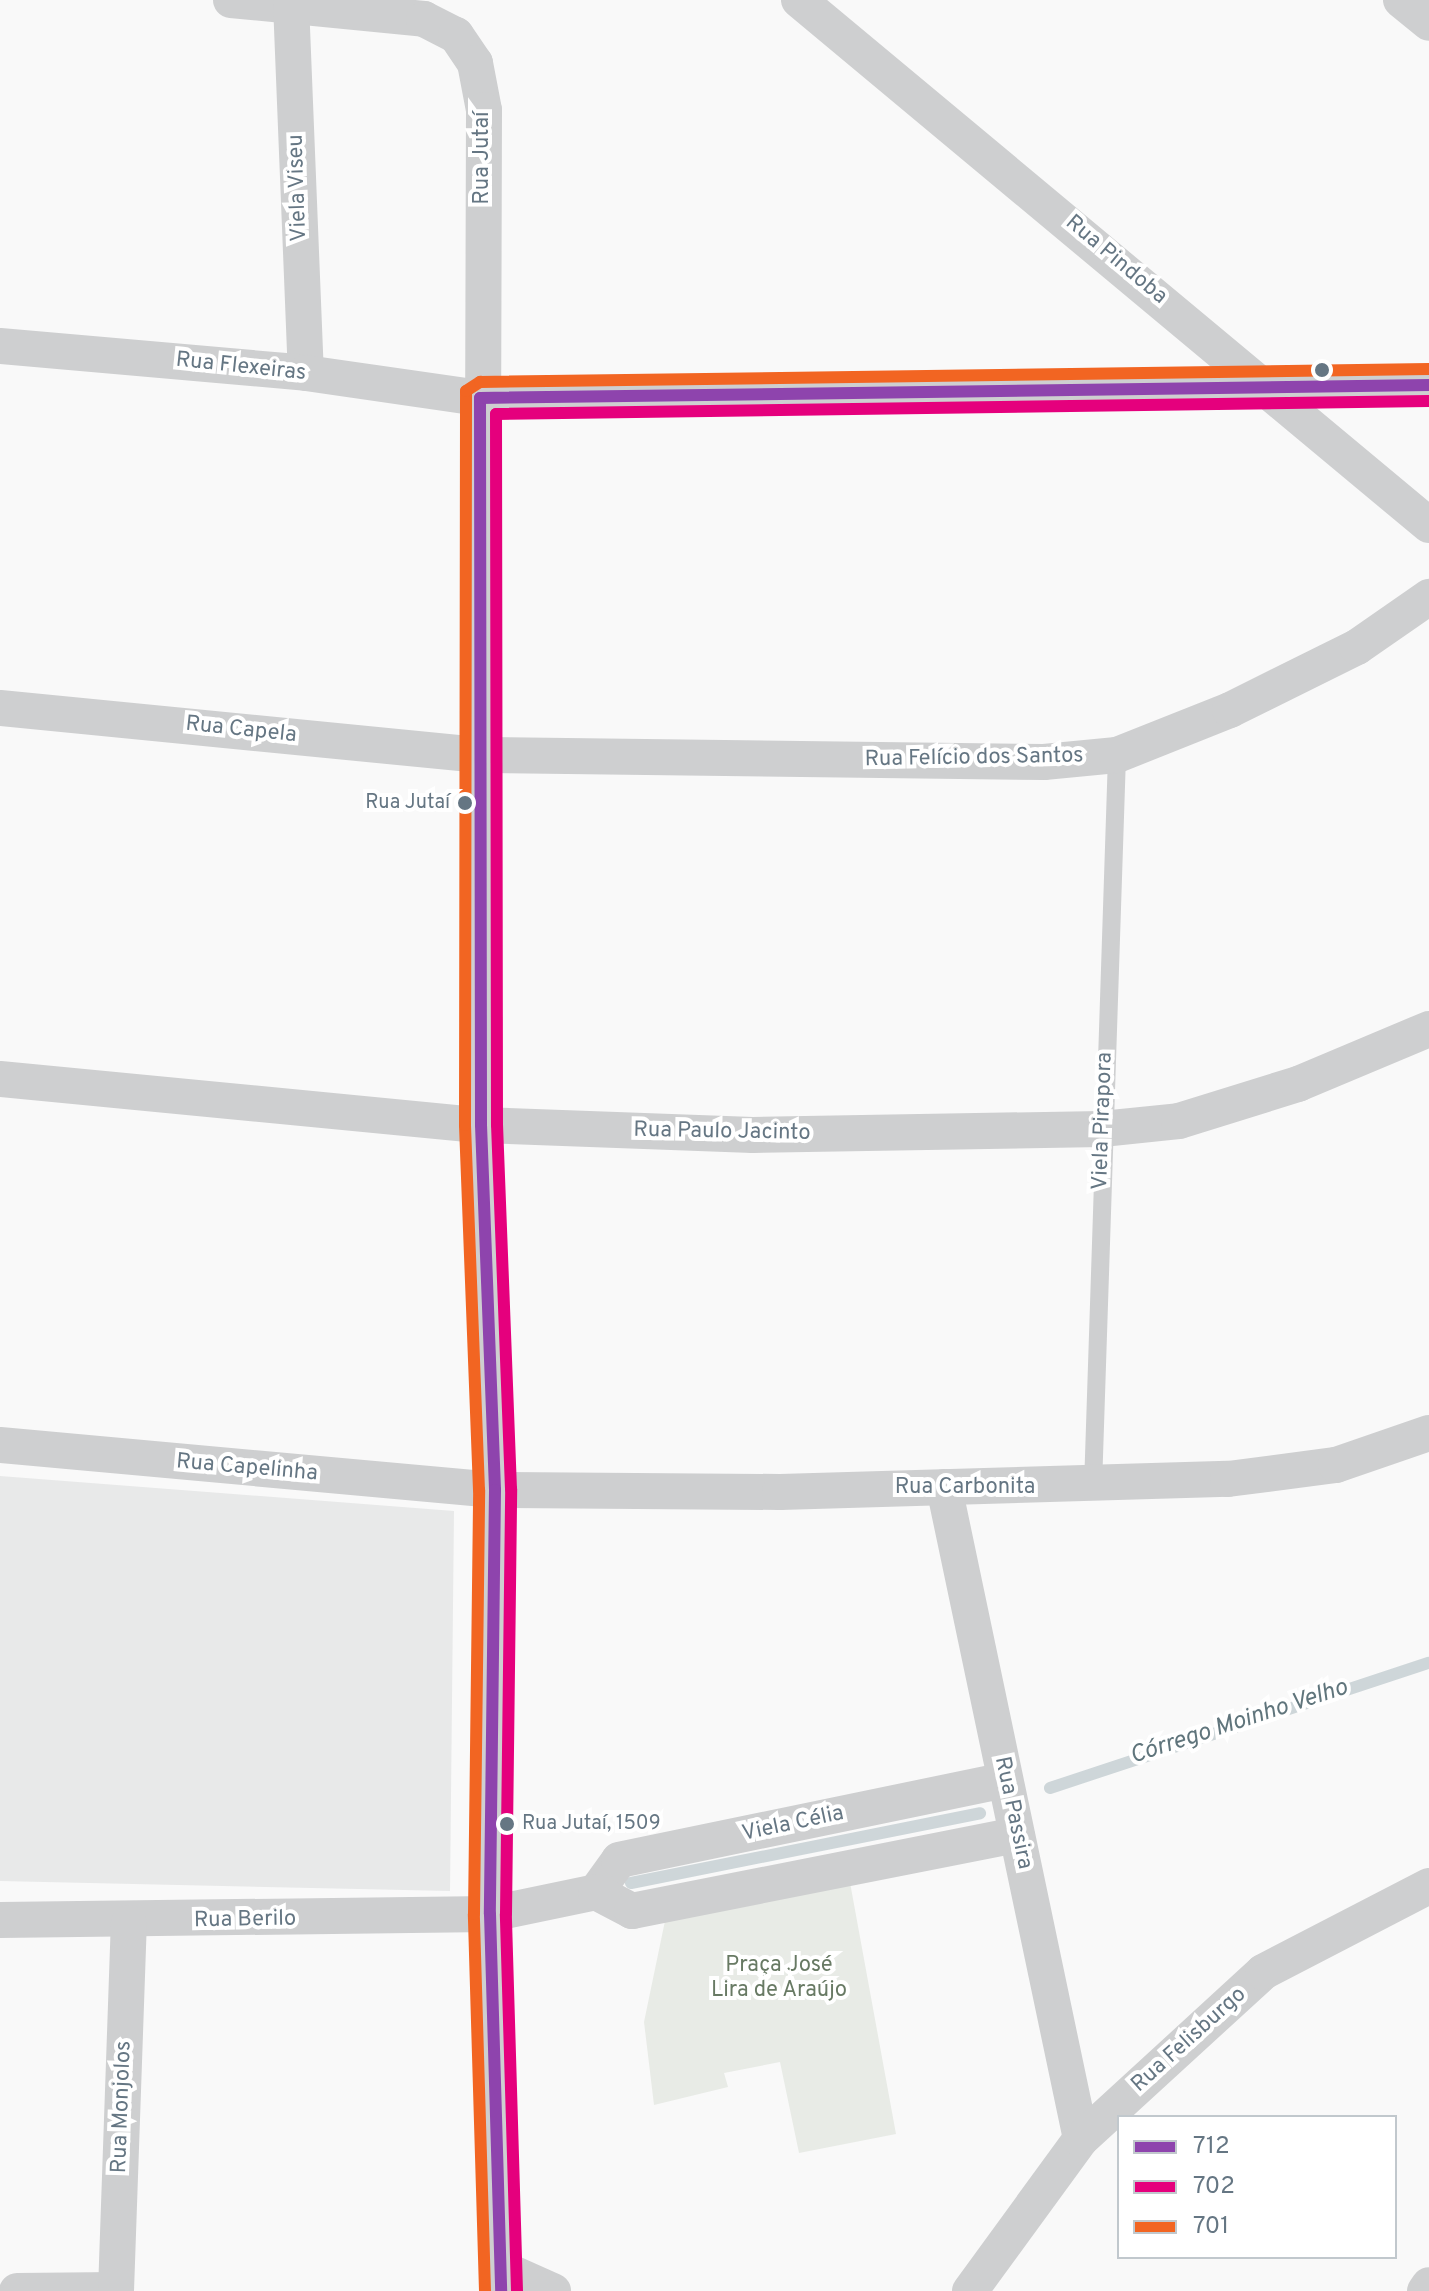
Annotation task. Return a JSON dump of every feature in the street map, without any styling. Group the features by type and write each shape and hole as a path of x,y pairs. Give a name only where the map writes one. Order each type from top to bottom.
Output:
{"street":[{"name":"Rua Jutaí","path":"231,0 291,3 424,19 456,35 475,63 484,110 480,398 481,1125 495,1490 490,1914 501,2280"},
{"name":"Rua Pindoba","path":"799,0 1274,392 1429,525"},
{"path":"1401,0 1429,23"},
{"name":"Viela Viseu","path":"291,3 306,373"},
{"name":"Rua Flexeiras","path":"0,346 306,373 480,398 1274,392 1429,385"},
{"name":"Rua Felício dos Santos","path":"481,755 1044,762 1117,755 1315,668 1429,597"},
{"name":"Rua Capela","path":"0,708 481,755"},
{"name":"Rua Paulo Jacinto","path":"0,1079 481,1125 753,1135 1102,1129 1179,1121 1254,1098 1429,1029"},
{"name":"Rua Carbonita","path":"495,1490 1093,1488 1336,1465 1429,1433"},
{"name":"Rua Capelinha","path":"0,1445 495,1490"},
{"name":"Rua Passira","path":"944,1487 1081,2139"},
{"name":"Viela Célia","path":"596,1892 619,1860 1005,1780"},
{"path":"490,1914 596,1892 632,1911 1017,1835"},
{"name":"Rua Felisburgo","path":"970,2291 1081,2139 1263,1972 1429,1886"},
{"name":"Rua Berilo","path":"0,1920 129,1923 490,1914"},
{"name":"Rua Monjolos","path":"116,2290 129,1923"},
{"path":"501,2280 553,2291"},
{"path":"1425,2291 1429,2285"},
{"path":"17,2291 116,2290"}],"lane":[{"name":"Viela Pirapora","path":"1093,1488 1102,1129 1117,755"}],"shaded area":[{"path":"0,1476 454,1511 450,1891 0,1881"}],"green space":[{"name":"Praça José Lira de Araújo","path":"849,1877 896,2134 799,2153 780,2062 724,2073 728,2087 654,2105 644,2022 666,1916"}],"waterway":[{"name":"Córrego Moinho Velho","path":"1050,1788 1429,1663"},
{"name":"Córrego Moinho Velho","path":"631,1883 980,1813"}],"transit line":[{"name":"701","path":"485,2291 474,1914 479,1490 465,1125 466,391 480,382 1429,369"},
{"name":"712","path":"480,398 1429,385"},
{"name":"712","path":"480,398 481,1125 495,1490 490,1914 501,2291"},
{"name":"702","path":"517,2291 506,1914 511,1489 497,1125 496,414 1429,401"}],"place":[{"name":"Rua Jutaí","path":"465,803"},
{"name":"Rua Jutaí, 1509","path":"507,1824"}]}
